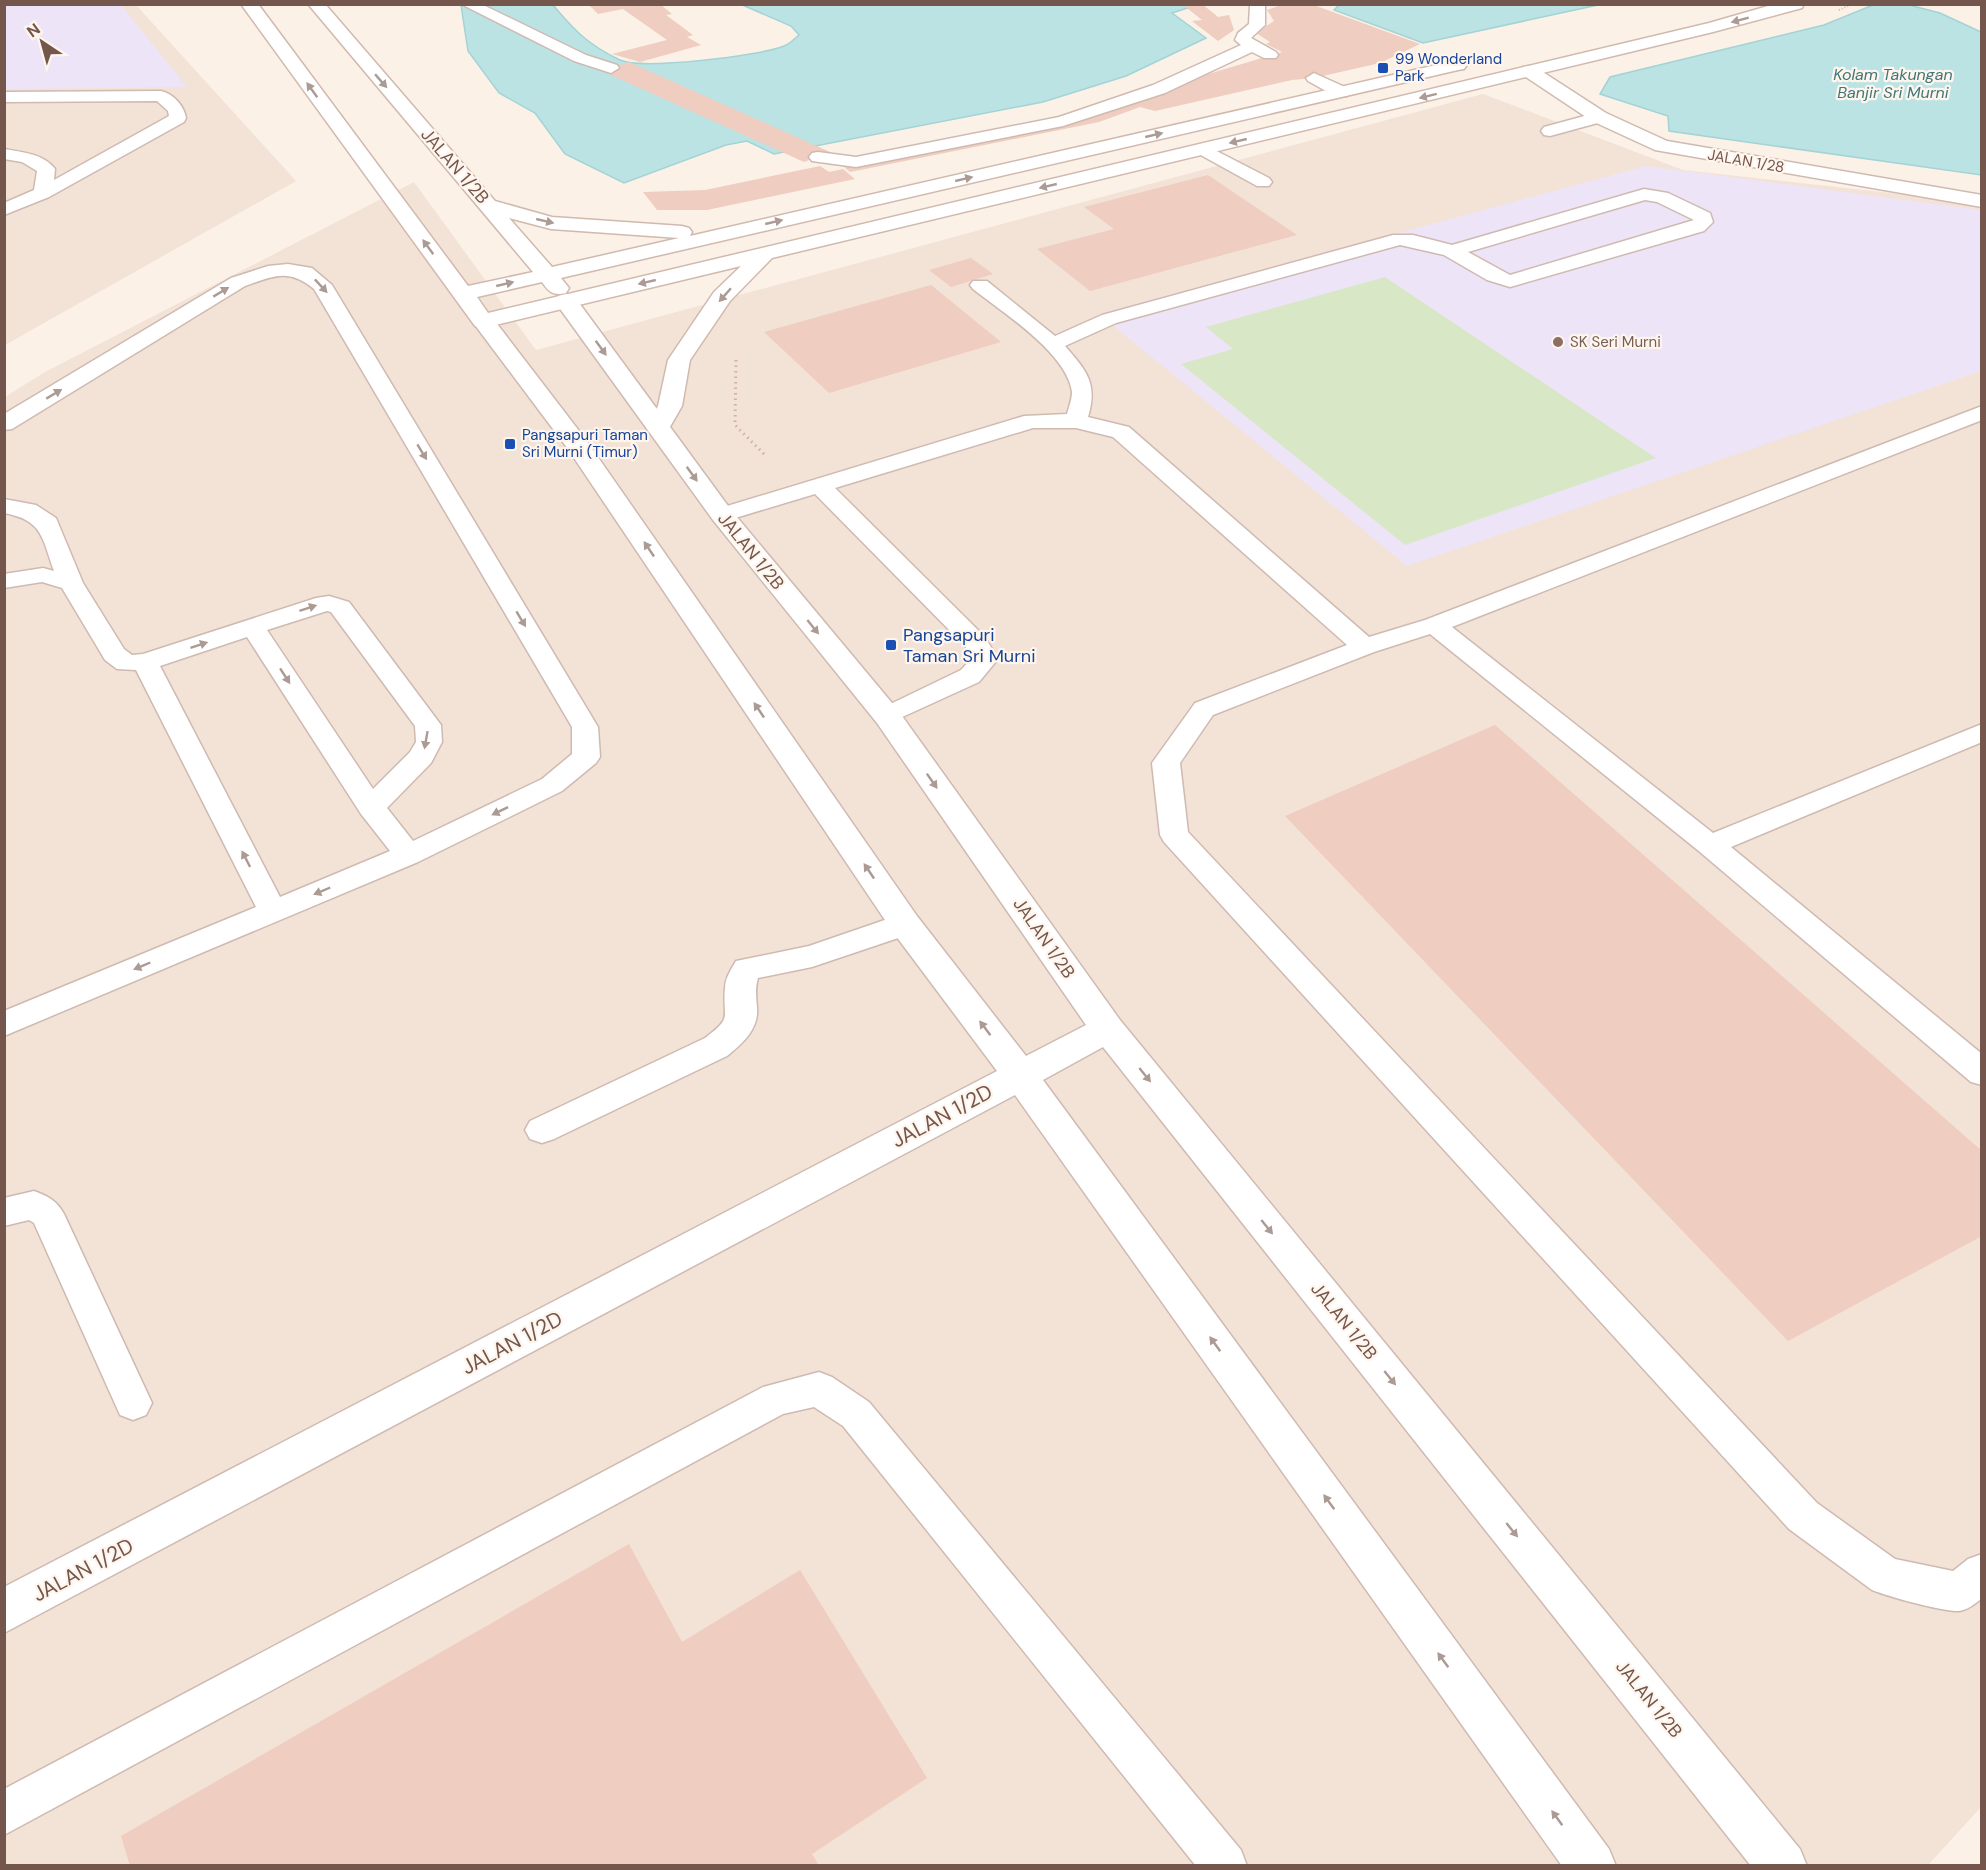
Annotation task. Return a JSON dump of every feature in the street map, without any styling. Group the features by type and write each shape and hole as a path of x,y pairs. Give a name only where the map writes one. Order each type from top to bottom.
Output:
{"street":[{"path":"249,4 577,445 905,924 1020,1075 1592,1866"},
{"name":"JALAN 1/2B","path":"316,4 548,274 722,515 886,716 1108,1029 1783,1866"},
{"path":"483,321 1713,27 1796,4"},
{"path":"463,294 1478,60"},
{"name":"JALAN 1/28","path":"1529,71 1599,117 1662,146 1982,201"},
{"path":"489,206 551,223 717,236"},
{"path":"658,427 670,406 679,360 722,297 765,253"},
{"name":"JALAN 1/2D","path":"6,1605 1108,1029"}],"lane":[{"path":"468,4 580,58 611,68"},
{"path":"1258,5 1257,25 1244,36 1243,40 1270,56"},
{"path":"819,157 856,162 1063,121 1159,89 1251,46"},
{"path":"1314,78 1341,92"},
{"path":"4,97 160,96 176,109 178,118 44,192 4,210"},
{"path":"1550,131 1599,117"},
{"path":"1203,149 1263,183"},
{"path":"4,154 27,158 46,169 44,192"},
{"path":"1053,344 1108,319 1400,239 1452,251 1496,278 1510,281 1698,227 1704,222 1703,217 1662,196 1644,194 1452,251"},
{"path":"4,424 238,282 268,272 288,270 305,272 322,285 585,727 586,757 552,785 408,855 4,1024"},
{"path":"980,285 1053,344 1079,378 1083,393 1076,421"},
{"path":"1982,412 1434,625 1365,647 1204,709 1166,763 1174,835 1803,1516 1886,1576 1958,1592 1982,1573"},
{"path":"722,515 1032,421 1076,421 1121,432 1365,647"},
{"path":"820,486 976,642 985,659 970,676 886,716"},
{"path":"4,507 28,510 48,523 70,583 114,654 126,663 145,662 316,605 329,603 340,607 428,725 429,742 421,757 371,807"},
{"path":"4,581 43,575 70,583"},
{"path":"1434,625 1710,845 1982,1073"},
{"path":"253,627 371,807 408,855"},
{"path":"145,662 273,912"},
{"path":"1710,845 1982,732"},
{"path":"542,1130 716,1047 733,1036 742,1022 741,978 747,969 812,956 905,924"},
{"path":"4,1212 34,1204 47,1214 133,1403"},
{"path":"4,1813 776,1399 819,1389 856,1414 1225,1866"}],"shaded area":[{"path":"4,5 121,5 187,87 5,89"},
{"path":"5,5 136,5 296,181 5,345"},
{"path":"1483,94 1683,170 1981,203 1982,1806 1928,1865 5,1865 5,397 45,372 414,182 536,350"},
{"name":"SK Seri Murni","path":"1646,166 1981,210 1981,371 1407,566 1099,314"}],"green space":[{"path":"1385,277 1656,458 1405,545 1181,364 1233,349 1206,327"}],"water":[{"path":"740,4 1197,5 1172,13 1206,38 1126,76 1043,102 774,154 747,141 726,145 624,183 565,154 535,113 499,93 468,51 461,5 553,5 590,43 620,60 632,63 675,63 751,54 784,46 799,35 791,26"},
{"path":"1339,5 1598,5 1423,43 1334,10"},
{"name":"Kolam Takungan Banjir Sri Murni","path":"1873,5 1909,5 1940,13 1981,32 1981,175 1669,131 1668,116 1600,94 1610,77 1824,25"}],"building":[{"path":"588,4 660,4 672,14 666,15 693,35 687,37 701,45 640,62 612,54 667,40 623,9 598,14"},
{"path":"1182,4 1202,4 1218,17 1229,15 1234,30 1218,41 1192,21 1202,20"},
{"path":"1284,4 1311,4 1420,44 1380,63 1314,78 1292,80 1155,111 1140,107 1099,122 850,172 843,166 1083,119 1178,83 1282,52 1266,44 1270,42 1256,33 1274,21 1267,10"},
{"path":"629,62 830,152 804,162 602,71"},
{"path":"820,166 829,172 843,169 855,179 707,210 657,210 643,192 705,190"},
{"path":"1208,175 1297,235 1090,291 1037,249 1114,229 1084,207"},
{"path":"971,258 993,274 951,287 929,270"},
{"path":"931,285 1001,342 829,393 764,332"},
{"path":"1495,725 1982,1151 1982,1236 1788,1341 1285,816"},
{"path":"629,1544 682,1642 800,1570 927,1778 812,1854 819,1866 130,1866 121,1836"}],"place":[{"name":"99 Wonderland Park","path":"1383,68"},
{"name":"SK Seri Murni","path":"1558,342"},
{"name":"Pangsapuri Taman Sri Murni (Timur)","path":"510,444"},
{"name":"Pangsapuri Taman Sri Murni","path":"891,645"}]}
